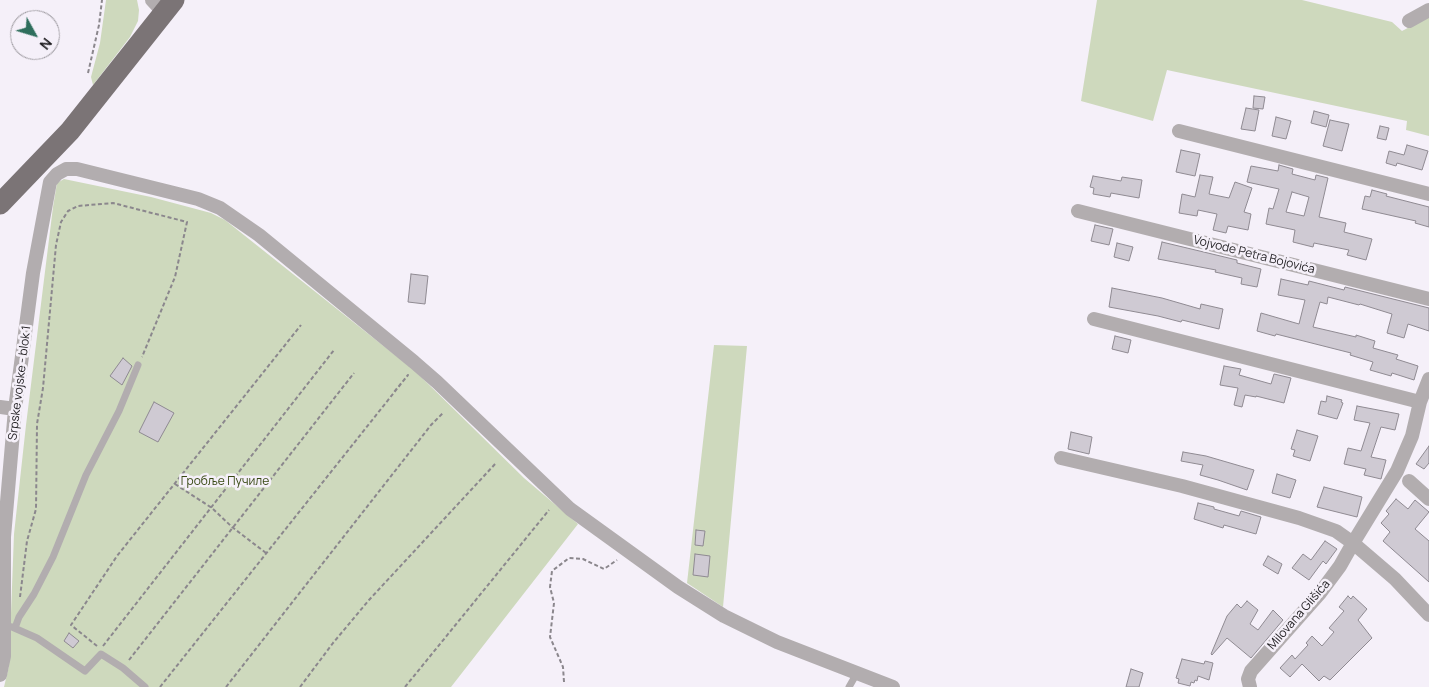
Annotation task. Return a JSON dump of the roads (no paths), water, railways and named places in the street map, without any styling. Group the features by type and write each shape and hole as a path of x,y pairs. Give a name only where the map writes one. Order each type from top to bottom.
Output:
{"main road":[{"path":"0,204 70,131 163,4"}],"street":[{"path":"1410,21 1429,10"},
{"path":"1179,131 1429,194"},
{"name":"Srpske vojske - blok 1","path":"0,676 2,655 10,626 2,536 15,409 33,273 50,182 66,168 198,199 220,208 259,235 414,362 570,508 678,587 724,616 777,642 857,673"},
{"name":"Vojvode Petra Bojovića","path":"1078,211 1429,299"},
{"path":"1094,319 1420,402"},
{"path":"1353,543 1397,471 1412,436 1420,402 1429,379"},
{"path":"0,407 15,409"},
{"path":"1061,458 1182,486 1299,518 1336,531 1395,579 1429,615"},
{"path":"1410,481 1429,499"},
{"name":"Milovana Glišića","path":"1250,687 1248,679 1251,671 1320,593 1340,566 1353,543"},
{"path":"857,673 893,687"}],"lane":[{"path":"138,365 119,411 86,475 42,580 19,617 10,626 37,638 85,671 101,654 145,687"},
{"path":"849,687 857,673"}],"park label":[{"name":"Гробље Пучиле","path":"225,482"}]}
